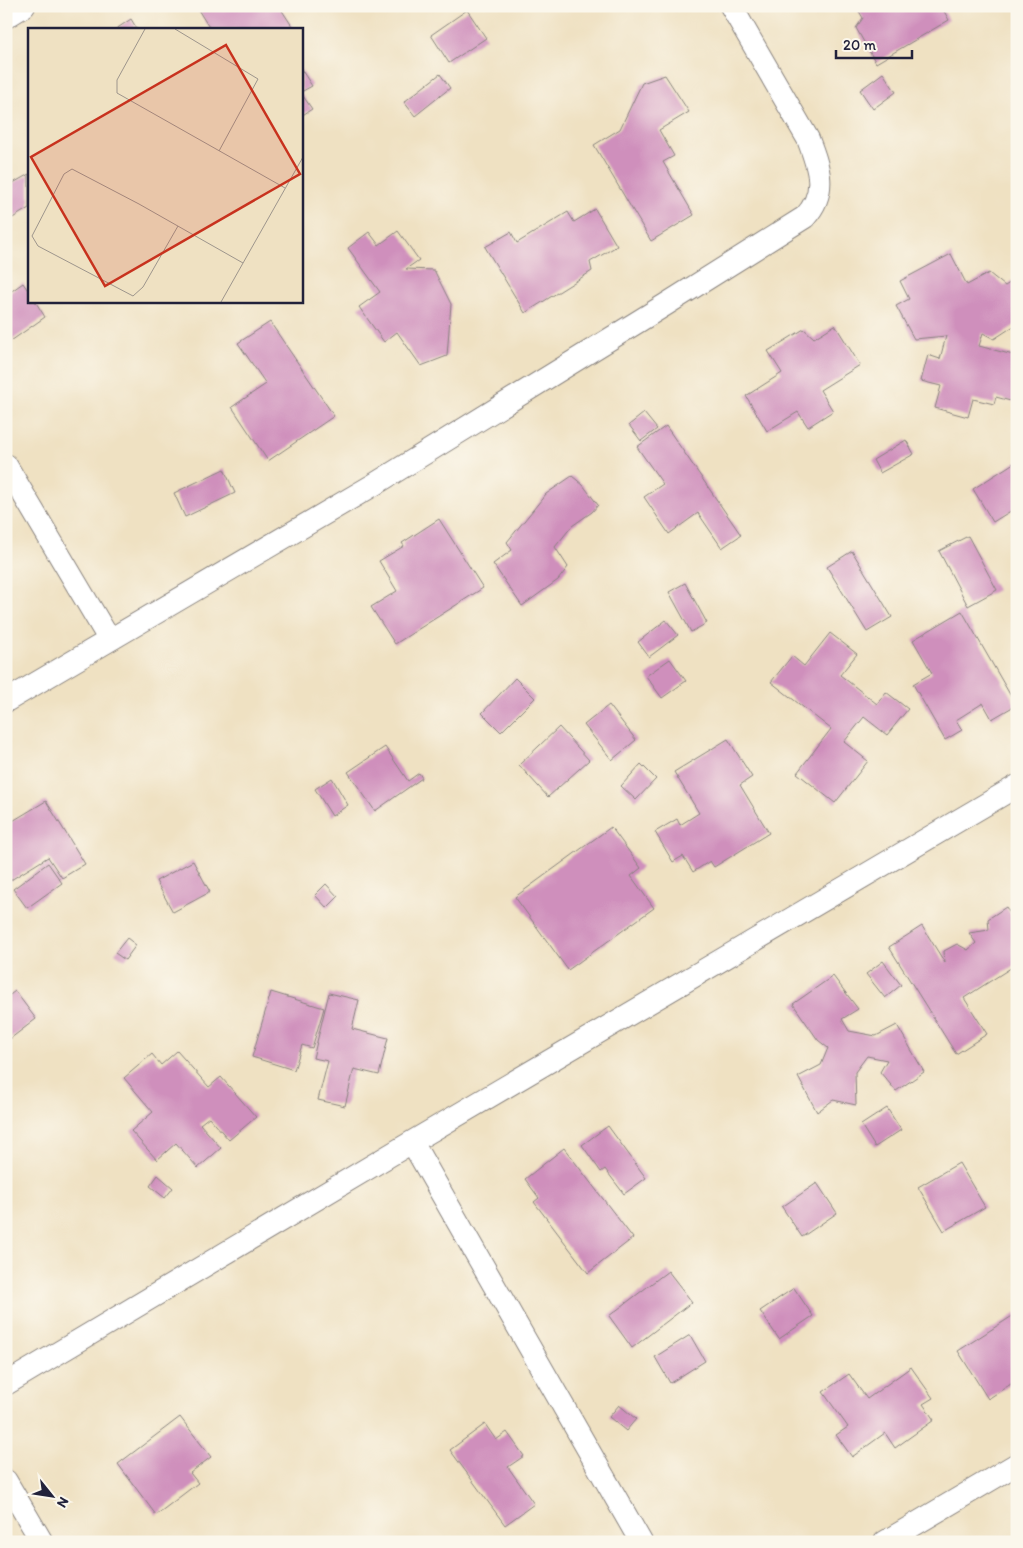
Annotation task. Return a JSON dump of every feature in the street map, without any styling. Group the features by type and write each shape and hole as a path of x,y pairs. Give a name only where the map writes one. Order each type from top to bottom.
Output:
{"street":[{"path":"6,17 24,6"},
{"path":"6,700 375,484 805,217 814,207 818,195 820,180 817,161 808,140 731,6"},
{"path":"6,465 109,639"},
{"path":"6,1384 412,1142 1017,786"},
{"path":"412,1142 641,1542"},
{"path":"886,1542 1017,1464"},
{"path":"6,1481 42,1542"}],"building":[{"path":"200,6 222,6 223,8 226,6 279,6 293,28 209,28 197,8"},
{"path":"856,6 941,6 949,20 876,63 856,28 863,18"},
{"path":"467,10 486,38 449,63 431,35"},
{"path":"131,19 136,28 118,28"},
{"path":"302,71 312,86 302,91"},
{"path":"883,73 896,92 873,109 860,90"},
{"path":"440,74 450,88 415,116 404,102"},
{"path":"665,75 689,112 659,130 674,156 663,162 694,215 651,241 594,145 620,129 642,83"},
{"path":"302,94 312,109 302,115"},
{"path":"28,175 28,209 6,222 6,187"},
{"path":"595,209 617,246 590,262 592,271 525,313 485,247 511,232 517,243 568,212 574,222"},
{"path":"398,231 419,260 406,269 434,270 451,304 447,356 421,366 397,332 384,342 359,307 380,292 348,248 369,232 379,245"},
{"path":"951,254 967,285 989,273 1005,286 1017,278 1017,324 994,339 983,333 979,346 1017,356 1017,394 1014,402 996,397 994,404 973,399 968,417 935,408 941,386 921,381 928,355 940,359 946,336 914,339 896,306 909,299 900,281"},
{"path":"23,283 28,290 28,302 36,302 45,317 8,343 6,340 6,295"},
{"path":"270,322 334,416 268,461 232,407 266,384 238,343"},
{"path":"835,325 860,365 820,390 833,411 808,427 798,412 767,431 746,396 782,373 768,351 804,329 814,338"},
{"path":"644,413 657,429 641,441 629,425"},
{"path":"666,426 741,535 722,548 698,513 669,534 644,497 663,484 637,447"},
{"path":"906,440 914,454 880,473 873,460"},
{"path":"1017,461 1017,507 993,522 973,489"},
{"path":"224,469 235,493 185,517 174,493"},
{"path":"572,476 583,485 598,505 592,512 572,526 555,547 568,567 558,580 522,606 493,564 512,550 507,542 546,494"},
{"path":"439,519 483,588 395,644 371,607 397,591 379,561 404,546 402,543"},
{"path":"968,536 997,590 968,606 939,551"},
{"path":"852,551 892,617 867,632 827,567"},
{"path":"685,583 707,623 691,632 669,592"},
{"path":"962,611 1016,705 992,719 983,703 956,720 962,730 945,740 913,684 932,673 913,640"},
{"path":"666,620 678,635 649,657 638,642"},
{"path":"830,633 857,654 840,675 877,704 886,692 908,709 887,735 864,717 844,742 868,761 835,803 797,773 831,729 771,682 792,656 804,666"},
{"path":"670,659 686,681 662,698 646,676"},
{"path":"515,678 535,698 501,732 482,713"},
{"path":"609,705 636,740 612,760 584,725"},
{"path":"559,727 589,760 548,797 519,765"},
{"path":"728,739 752,777 740,785 769,833 714,867 710,861 693,872 683,856 673,862 655,832 677,819 680,825 699,813 674,772"},
{"path":"385,747 408,781 419,773 422,778 375,811 348,772"},
{"path":"641,764 656,779 636,800 621,786"},
{"path":"332,778 348,805 332,816 315,789"},
{"path":"46,801 85,864 62,878 48,857 6,883 6,825"},
{"path":"611,827 641,868 631,876 654,908 568,970 515,897"},
{"path":"193,861 210,892 173,912 156,881"},
{"path":"48,863 62,883 27,908 13,889"},
{"path":"326,884 338,897 327,908 315,895"},
{"path":"1006,907 1017,924 1017,964 964,998 987,1034 956,1054 889,947 922,926 945,963 944,951 957,944 968,950 976,943 969,933 989,930 988,919"},
{"path":"127,938 136,945 125,960 115,953"},
{"path":"883,961 901,985 885,998 866,974"},
{"path":"833,976 858,1009 842,1019 849,1031 876,1036 897,1025 924,1072 896,1091 880,1072 887,1060 867,1056 855,1072 856,1105 833,1100 817,1112 798,1077 821,1065 828,1048 818,1040 793,1004"},
{"path":"15,991 36,1019 6,1042 6,998"},
{"path":"271,992 324,1008 312,1048 302,1045 294,1070 252,1057"},
{"path":"329,993 359,1000 352,1029 388,1038 379,1075 354,1069 345,1106 318,1100 328,1061 313,1058"},
{"path":"177,1051 209,1087 221,1077 256,1117 229,1140 209,1117 200,1124 221,1148 198,1168 176,1143 157,1160 131,1131 153,1112 124,1078 152,1054 161,1065"},
{"path":"887,1108 901,1130 875,1147 861,1125"},
{"path":"608,1126 646,1178 624,1194 605,1169 601,1172 582,1145"},
{"path":"564,1148 633,1238 588,1273 534,1202 539,1198 525,1179"},
{"path":"959,1163 985,1207 944,1231 918,1187"},
{"path":"158,1175 173,1188 165,1198 150,1186"},
{"path":"817,1183 837,1213 802,1237 782,1207"},
{"path":"668,1271 692,1302 632,1348 609,1316"},
{"path":"794,1288 813,1316 779,1339 760,1311"},
{"path":"1017,1313 1017,1380 988,1399 958,1351"},
{"path":"690,1335 705,1361 670,1383 655,1357"},
{"path":"911,1367 933,1398 923,1404 934,1420 895,1448 885,1433 852,1457 836,1435 848,1427 823,1392 849,1374 867,1399"},
{"path":"619,1405 636,1419 626,1431 609,1417"},
{"path":"180,1417 211,1457 190,1473 198,1483 156,1515 118,1464"},
{"path":"485,1424 496,1440 507,1432 524,1456 508,1467 534,1504 505,1525 450,1450"}]}
